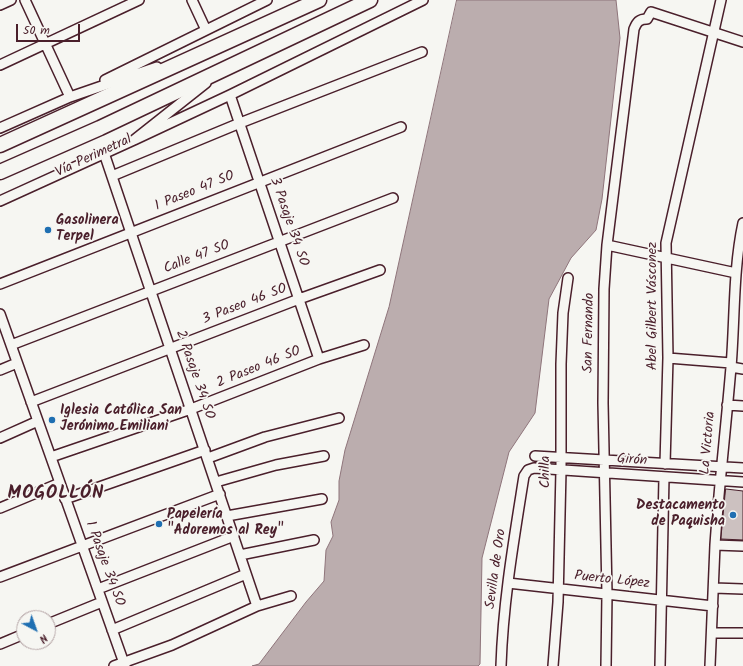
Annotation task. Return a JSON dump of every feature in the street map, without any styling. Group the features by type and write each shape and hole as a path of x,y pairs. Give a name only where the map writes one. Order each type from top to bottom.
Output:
{"highway":[{"path":"0,145 319,0"},
{"name":"Vía Perimetral","path":"0,172 100,128 370,0"}],"street":[{"path":"0,5 11,0"},
{"path":"25,0 70,97"},
{"path":"0,65 138,0"},
{"path":"192,0 206,30"},
{"path":"0,128 70,97 267,0"},
{"path":"134,140 230,95 423,0"},
{"name":"Abel Gilbert Vásconez","path":"664,464 668,358 666,243 721,0"},
{"name":"San Fernando","path":"606,666 607,594 604,473 604,289 607,245 634,29 638,21 641,19 647,19 651,12 713,32"},
{"path":"713,32 743,42"},
{"path":"70,97 210,50"},
{"path":"112,176 422,52"},
{"name":"Vía Perimetral","path":"0,201 134,140 219,72"},
{"name":"3 Pasaje 34 SO","path":"230,95 319,359"},
{"name":"1 Paseo 47 SO","path":"0,284 401,128"},
{"name":"2 Pasaje 34 SO","path":"104,153 207,454 257,606"},
{"name":"Calle 47 SO","path":"11,345 393,198"},
{"name":"La Victoria","path":"710,666 720,481 731,365 736,273 743,223"},
{"path":"607,245 736,273"},
{"name":"3 Paseo 46 SO","path":"31,402 170,348 380,270"},
{"name":"Chilla","path":"553,666 558,590 561,470 561,364 563,314 568,278"},
{"name":"1 Pasaje 34 SO","path":"0,314 124,664"},
{"path":"733,329 743,329"},
{"name":"2 Paseo 46 SO","path":"51,457 191,409 319,359 364,345"},
{"path":"668,358 731,365 743,369"},
{"path":"0,370 17,363"},
{"path":"727,405 743,406"},
{"path":"65,499 207,454 339,418"},
{"path":"0,438 38,421"},
{"path":"216,482 276,465 324,456"},
{"name":"Girón","path":"535,456 743,468"},
{"name":"Girón","path":"524,476 528,470 534,468 743,482"},
{"name":"Sevilla de Oro","path":"501,666 502,639 508,583 524,476"},
{"path":"660,666 664,477"},
{"path":"0,508 60,483"},
{"path":"0,576 220,494"},
{"path":"227,516 322,499"},
{"path":"98,589 234,536"},
{"path":"240,555 314,540"},
{"path":"716,545 743,546"},
{"path":"112,630 246,574"},
{"name":"Puerto López","path":"508,583 558,590 713,606"},
{"path":"714,588 743,590"},
{"path":"114,666 124,664 172,645 257,606 291,596"},
{"path":"56,621 102,602"},
{"path":"712,633 743,633"},
{"path":"0,644 16,637"}],"shaded area":[{"path":"457,0 616,0 620,38 602,199 596,230 571,258 549,299 535,413 509,452 482,558 480,664 478,666 252,666 259,664 306,602 324,581 326,550 333,536 331,522 339,500 339,481 345,450 389,307"}],"building":[{"name":"Destacamento de Paquisha","path":"726,489 743,491 743,540 721,539"}],"place":[{"name":"Gasolinera Terpel","path":"48,230"},
{"name":"Iglesia Católica San Jerónimo Emiliani","path":"52,420"},
{"name":"Destacamento de Paquisha","path":"733,515"},
{"name":"Papelería \"Adoremos al Rey\"","path":"159,524"}],"district":[{"name":"MOGOLLÓN","path":"56,495"}]}
